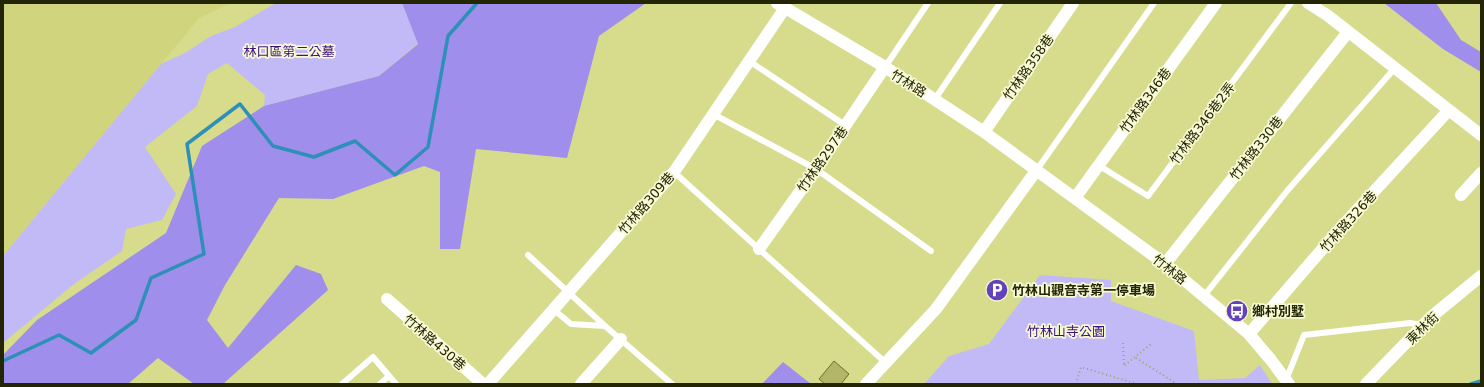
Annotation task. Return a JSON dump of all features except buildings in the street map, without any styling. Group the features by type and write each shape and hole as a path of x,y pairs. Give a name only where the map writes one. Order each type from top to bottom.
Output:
{"street":[{"name":"竹林路358巷","path":"984,132 1073,3"},
{"name":"竹林路346巷","path":"1075,198 1216,3"},
{"path":"1308,3 1348,32 1481,135"},
{"name":"竹林路","path":"784,4 935,99 984,132 1165,264 1249,334 1287,382"},
{"name":"竹林路309巷","path":"488,384 674,172 749,61 784,4"},
{"name":"竹林路330巷","path":"1165,264 1348,32"},
{"name":"竹林路297巷","path":"758,249 816,169 884,67"},
{"name":"竹林路326巷","path":"1249,334 1344,224 1449,110"},
{"path":"866,384 936,309 1036,171"},
{"path":"1462,195 1481,173"},
{"name":"東林街","path":"1366,384 1431,317 1481,276"},
{"name":"竹林路430巷","path":"387,299 483,384"},
{"path":"581,384 621,340"}],"lane":[{"path":"884,67 928,3"},
{"path":"935,99 1000,3"},
{"path":"1036,171 1154,3"},
{"name":"竹林路346巷2弄","path":"1098,165 1148,196 1291,3"},
{"path":"749,61 845,125"},
{"path":"1204,296 1287,191 1395,68"},
{"path":"713,114 816,169 931,251"},
{"path":"674,172 886,363"},
{"path":"528,255 621,340 672,384"},
{"path":"553,310 571,324 606,326"},
{"path":"1287,382 1304,335 1410,323 1424,325"},
{"path":"342,384 373,357 388,377 396,384"},
{"path":"380,384 388,377"}],"path":[{"path":"1122,343 1124,366 1151,344"},
{"path":"1135,357 1177,384"},
{"path":"1076,384 1081,367 1137,384"}],"shaded area":[{"path":"3,3 231,3 199,18 3,256"},
{"path":"402,3 646,3 599,36 567,158 476,149 460,249 440,249 440,172 424,166 333,199 279,198 225,285 207,320 228,348 296,265 321,274 328,290 223,384 194,384 158,358 128,384 3,384 3,355 37,320 166,233 202,146 264,106 379,76 418,44"},
{"path":"1384,3 1436,3 1461,40 1481,52 1481,72 1443,49"},
{"path":"783,362 811,384 762,384"}],"green space":[{"name":"林口區第二公墓","path":"276,3 402,3 418,43 379,76 264,106 265,95 227,63 208,74 197,106 145,147 176,194 162,220 126,229 122,251 74,284 3,343 3,256 161,64 185,53 211,36 235,27"},
{"name":"竹林山寺公園","path":"1040,275 1111,280 1111,301 1194,331 1199,380 1245,378 1260,365 1272,384 924,384 949,356 989,344"}],"waterway":[{"path":"3,361 59,335 91,353 136,320 151,278 204,254 187,144 240,104 273,146 314,157 355,141 395,175 428,147 448,36 477,3"},
{"path":"1471,384 1481,381"}],"place":[{"name":"竹林山觀音寺第一停車場","path":"997,290"},
{"name":"鄉村別墅","path":"1237,311"}]}
